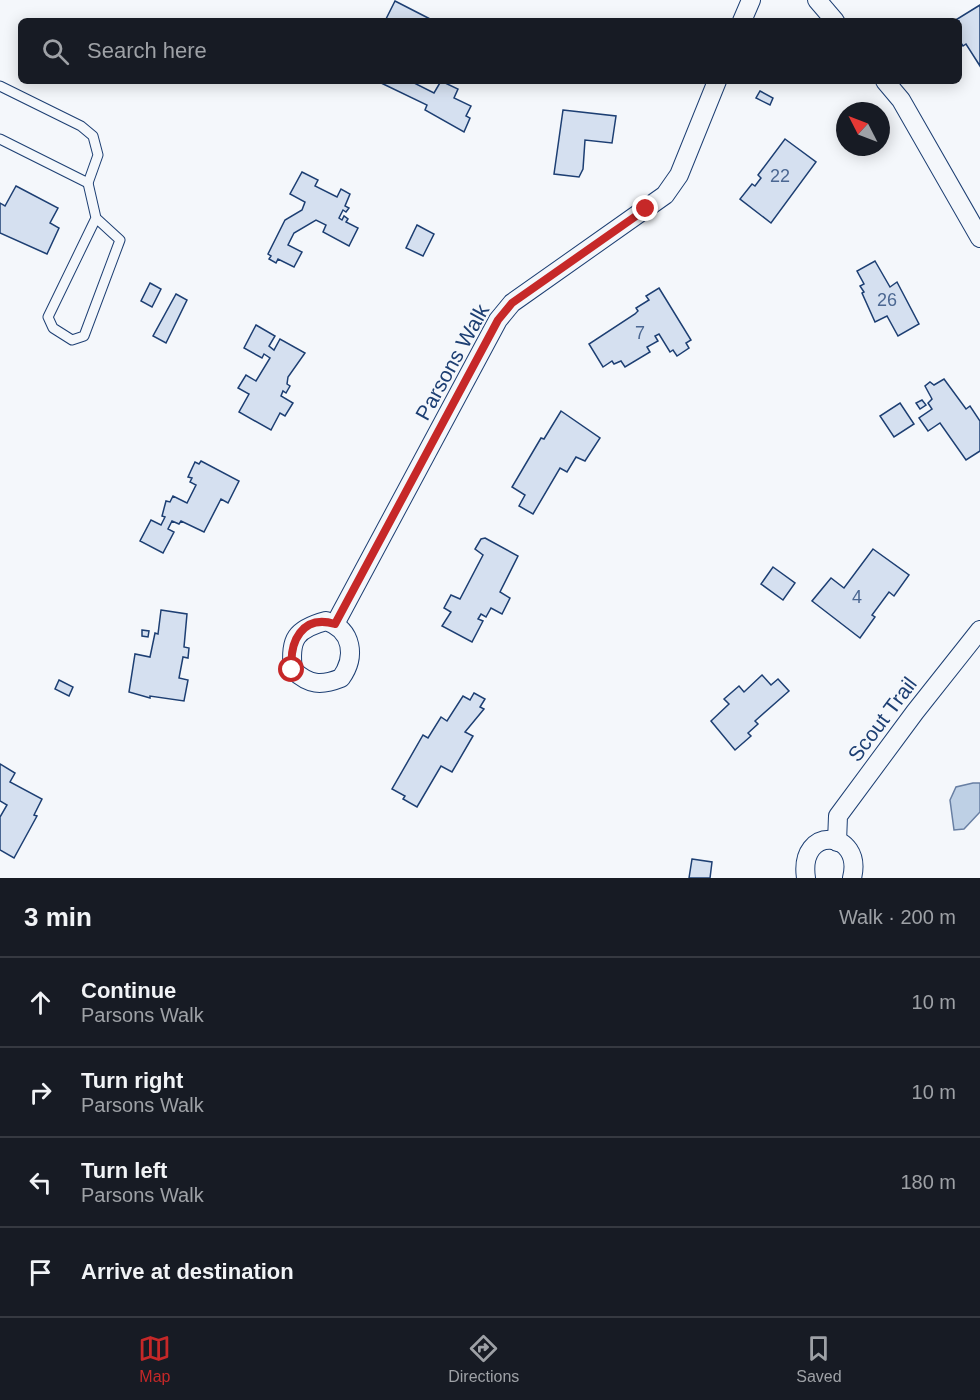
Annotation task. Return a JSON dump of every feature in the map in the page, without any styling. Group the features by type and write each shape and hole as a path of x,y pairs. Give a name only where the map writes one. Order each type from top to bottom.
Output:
{"street":[{"path":"743,18 751,0"},
{"path":"817,0 832,18"},
{"name":"Parsons Walk","path":"335,624 498,320 512,303 664,195 679,175 716,84"},
{"path":"888,84 901,100 980,238"},
{"name":"Scout Trail","path":"837,842 838,816 915,712 980,630"},
{"path":"806,878 804,867 813,844 823,840 837,842 853,853 855,862 852,878"}],"lane":[{"path":"0,86 81,126 93,136 98,155 88,183 96,218 120,240 84,336 72,340 53,328 48,318 96,218"},
{"path":"0,139 88,183"}],"water":[{"path":"980,783 980,812 964,829 954,830 950,800 956,787"}],"building":[{"path":"395,1 428,18 386,18"},
{"path":"980,5 980,66 966,44 962,44 962,18 959,18"},
{"path":"383,84 416,84 434,93 439,84 447,84 458,89 454,98 471,106 466,116 470,118 464,132 425,110 427,105"},
{"path":"760,91 773,98 770,105 756,98"},
{"path":"563,110 616,116 612,143 585,140 583,169 579,177 554,174"},
{"path":"785,139 816,162 771,223 740,199 752,184 755,186 761,178 758,175"},
{"path":"302,172 318,180 315,186 337,197 341,189 350,194 345,206 349,208 346,212 343,210 339,218 342,220 344,216 348,219 346,222 358,228 349,246 323,232 326,225 316,220 294,233 288,245 302,252 294,267 278,259 276,263 269,259 271,256 268,254 285,220 302,210 305,202 290,194"},
{"path":"16,186 58,208 50,223 59,228 47,254 0,233 0,203 5,206"},
{"path":"417,225 434,234 423,256 406,248"},
{"path":"875,261 890,287 897,282 919,324 898,336 887,316 875,322 862,293 864,292 860,286 864,284 857,271"},
{"path":"150,283 161,289 152,307 141,301"},
{"path":"659,288 691,340 686,343 689,348 677,356 673,350 670,352 659,334 655,336 658,341 647,347 650,352 625,367 621,361 614,364 612,361 603,367 589,344 635,314 638,311 636,308 649,300 646,296"},
{"path":"176,294 187,300 166,343 153,336"},
{"path":"256,325 275,336 269,346 274,350 280,339 305,353 288,377 287,384 290,386 286,393 283,391 281,396 293,403 285,416 280,413 271,430 239,412 249,394 238,388 246,375 256,381 270,358 264,354 262,358 244,348"},
{"path":"944,379 966,409 970,406 980,421 980,451 966,460 940,423 928,431 919,418 932,409 928,403 932,399 925,386 930,382 934,385"},
{"path":"922,400 926,405 920,409 916,403"},
{"path":"900,403 914,424 894,437 880,416"},
{"path":"561,411 600,438 585,461 576,457 567,472 560,468 533,514 519,506 525,495 512,487 541,438 544,439"},
{"path":"201,461 239,481 228,503 221,499 204,532 181,521 179,524 172,521 168,529 174,532 163,553 140,541 151,520 161,525 165,517 162,516 166,501 170,502 173,496 187,503 196,485 190,482 192,478 188,477 195,462 199,464"},
{"path":"485,538 518,556 500,592 510,598 502,614 491,608 486,617 481,614 478,619 483,621 472,642 442,626 451,612 444,608 451,595 460,599 483,555 475,549 481,539"},
{"path":"873,549 909,575 894,596 889,592 872,615 875,617 860,638 812,601 831,578 844,588"},
{"path":"773,567 795,583 783,600 761,584"},
{"path":"161,610 187,614 184,647 189,648 188,658 183,657 179,678 188,680 184,701 150,696 150,698 129,692 135,654 150,657 155,633 158,634"},
{"path":"142,630 149,631 148,637 142,636"},
{"path":"762,675 771,685 778,679 789,691 755,721 758,724 748,733 751,736 735,750 711,721 729,704 724,699 739,686 744,692"},
{"path":"59,680 73,687 69,696 55,689"},
{"path":"474,693 485,699 480,707 484,709 465,732 473,736 452,772 441,766 417,807 403,799 405,796 392,789 423,735 428,738 441,717 447,721 463,696 470,700"},
{"path":"0,764 15,773 10,782 42,799 34,815 37,816 14,858 0,850 0,817 7,805 0,801"},
{"path":"692,859 712,862 710,878 689,878"}],"route":[{"path":"292,670 293,642 301,631 309,625 326,621 335,624 498,320 512,303 646,209"}]}
